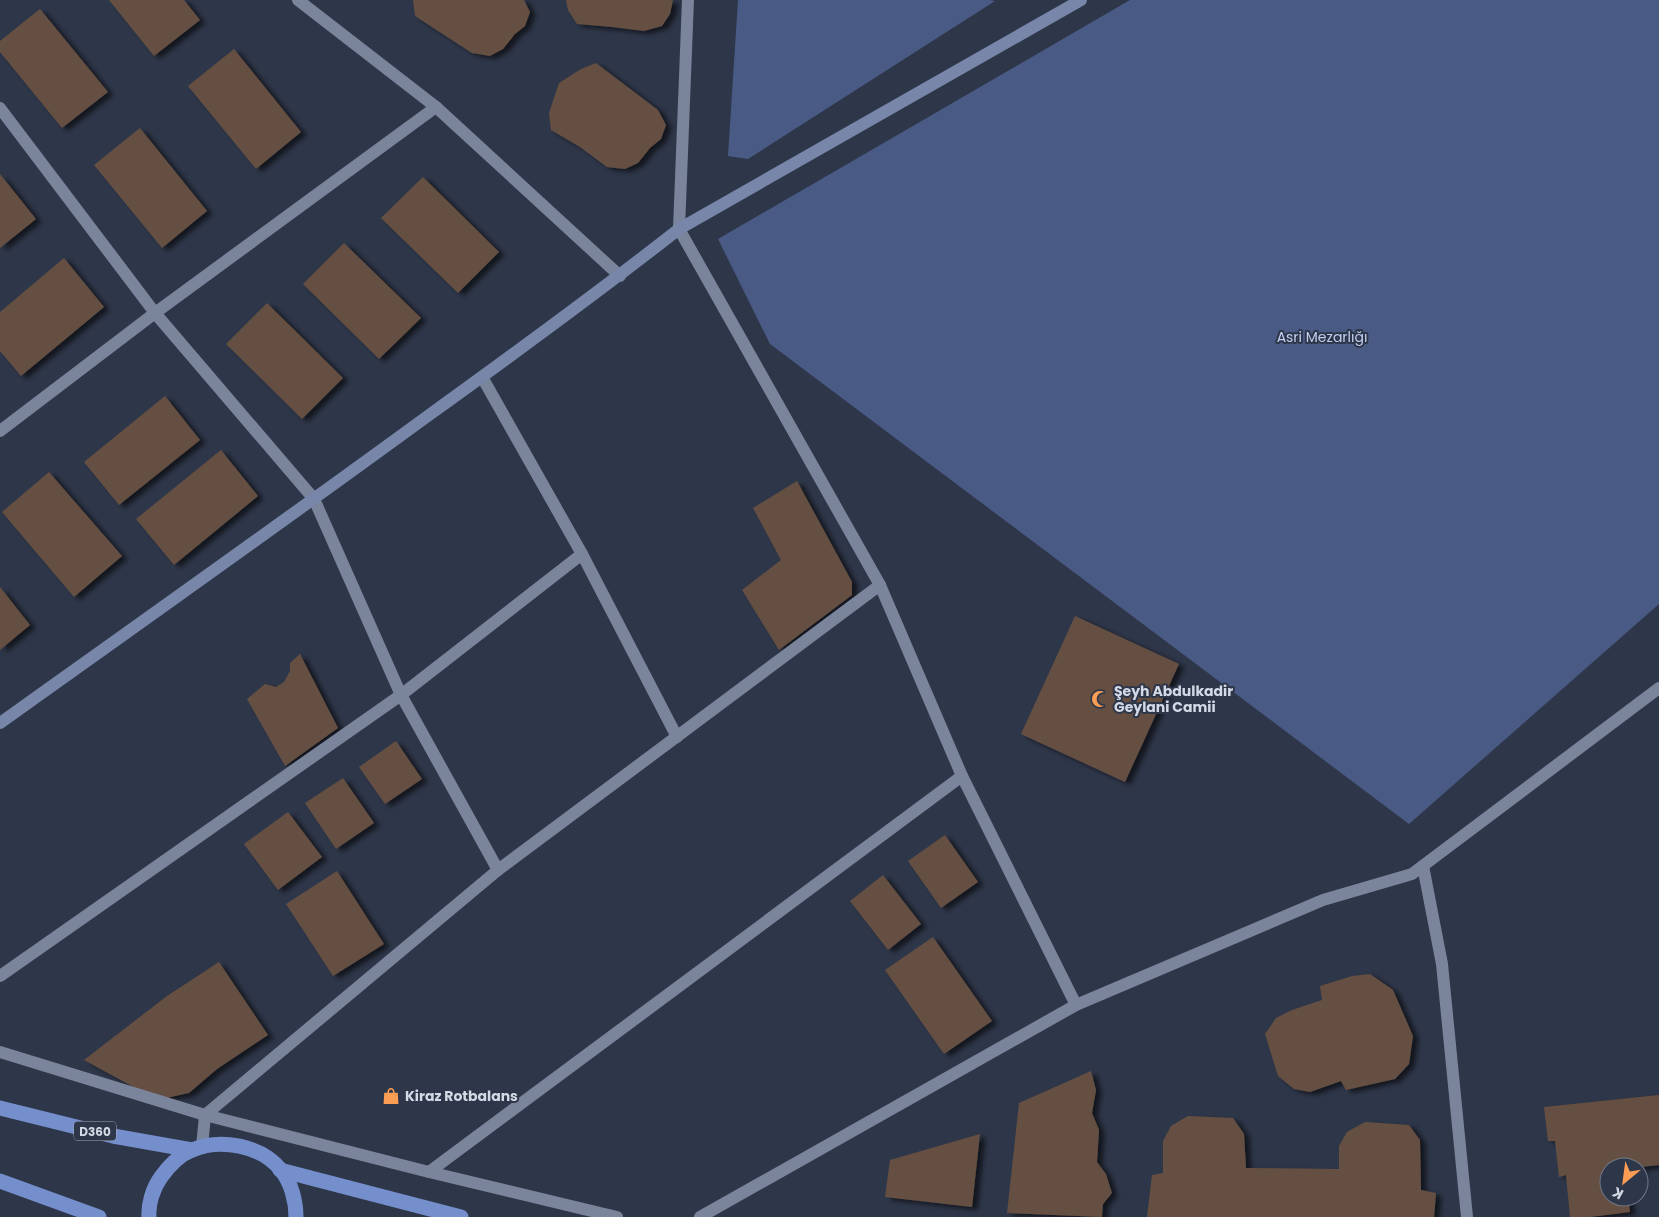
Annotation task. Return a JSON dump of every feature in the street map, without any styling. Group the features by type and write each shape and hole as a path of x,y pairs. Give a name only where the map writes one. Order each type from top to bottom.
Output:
{"highway":[{"name":"D360","path":"0,1108 112,1136 197,1148"},
{"name":"D360","path":"149,1217 148,1209 156,1185 170,1164 197,1148 216,1143 242,1146 262,1155 280,1170 290,1187 296,1207 296,1217"},
{"name":"D360","path":"280,1170 461,1217"},
{"path":"0,1181 99,1217"}],"street":[{"path":"298,0 436,107 620,276"},
{"path":"688,0 679,229 880,585 962,776 1076,1005"},
{"path":"0,723 482,377 620,276 679,229 1081,0"},
{"path":"0,430 155,313 436,107"},
{"path":"0,108 155,313 314,499 401,695 498,870"},
{"path":"482,377 582,554 677,737"},
{"path":"0,976 401,695 582,554"},
{"path":"197,1148 205,1114 498,870 880,585"},
{"path":"700,1217 1076,1005 1323,900 1412,874 1659,688"},
{"path":"429,1172 962,776"},
{"path":"1423,866 1442,964 1467,1217"},
{"path":"0,1052 205,1114 429,1172 617,1217"}],"green space":[{"path":"738,0 995,1 748,159 728,156"},
{"name":"Asri Mezarlığı","path":"1130,0 1659,0 1659,604 1409,824 770,344 718,239"}],"building":[{"path":"109,0 184,0 200,20 154,56"},
{"path":"413,0 524,0 530,12 525,26 515,34 503,49 490,56 472,53 415,16"},
{"path":"566,0 673,0 670,14 662,26 644,31 577,24 568,10"},
{"path":"40,9 108,92 62,128 0,52 0,41"},
{"path":"234,49 301,132 256,169 188,86"},
{"path":"596,63 658,110 666,125 661,139 650,148 638,163 625,169 607,167 580,147 551,130 549,113 559,83 581,69"},
{"path":"140,128 207,211 162,248 94,165"},
{"path":"0,174 36,219 0,248"},
{"path":"423,177 499,252 458,293 381,218"},
{"path":"344,243 421,318 379,359 303,284"},
{"path":"64,258 104,307 21,376 0,351 0,312"},
{"path":"267,303 343,378 302,419 226,344"},
{"path":"165,396 200,440 119,505 84,462"},
{"path":"221,450 258,496 174,565 136,519"},
{"path":"49,472 122,556 74,597 2,512"},
{"path":"797,481 852,582 852,595 779,650 742,590 781,560 753,508"},
{"path":"0,587 30,625 0,650"},
{"name":"Şeyh Abdulkadir Geylani Camii","path":"1075,616 1179,664 1125,782 1021,734"},
{"path":"300,654 338,728 285,766 247,699 265,684 276,687 284,682 290,671 290,663"},
{"path":"396,741 422,779 385,804 359,767"},
{"path":"343,778 374,823 336,849 305,803"},
{"path":"288,812 322,857 278,890 244,844"},
{"path":"945,835 978,882 941,908 908,861"},
{"path":"337,871 384,944 333,976 286,904"},
{"path":"883,875 921,924 888,950 850,901"},
{"path":"933,937 992,1021 944,1054 885,970"},
{"path":"219,962 268,1035 217,1069 189,1093 166,1098 139,1090 84,1060 167,996"},
{"path":"1370,974 1393,990 1413,1036 1409,1064 1395,1079 1346,1090 1341,1081 1310,1092 1294,1089 1278,1076 1265,1034 1276,1018 1292,1010 1322,1000 1320,986 1352,976"},
{"path":"1091,1071 1096,1090 1092,1113 1099,1130 1097,1162 1106,1174 1112,1193 1103,1204 1102,1217 1007,1213 1019,1103"},
{"path":"1659,1095 1659,1165 1649,1166 1649,1157 1599,1157 1599,1207 1629,1207 1630,1212 1590,1217 1570,1217 1566,1175 1559,1177 1555,1141 1548,1141 1544,1107"},
{"path":"1188,1116 1233,1118 1244,1134 1246,1168 1339,1169 1339,1146 1347,1132 1365,1122 1409,1125 1420,1140 1421,1190 1436,1193 1434,1217 1147,1217 1152,1175 1163,1173 1163,1141 1171,1126"},
{"path":"980,1134 972,1207 885,1197 890,1160"}],"place":[{"name":"Şeyh Abdulkadir Geylani Camii","path":"1100,699"},
{"name":"Kiraz Rotbalans","path":"391,1096"}]}
